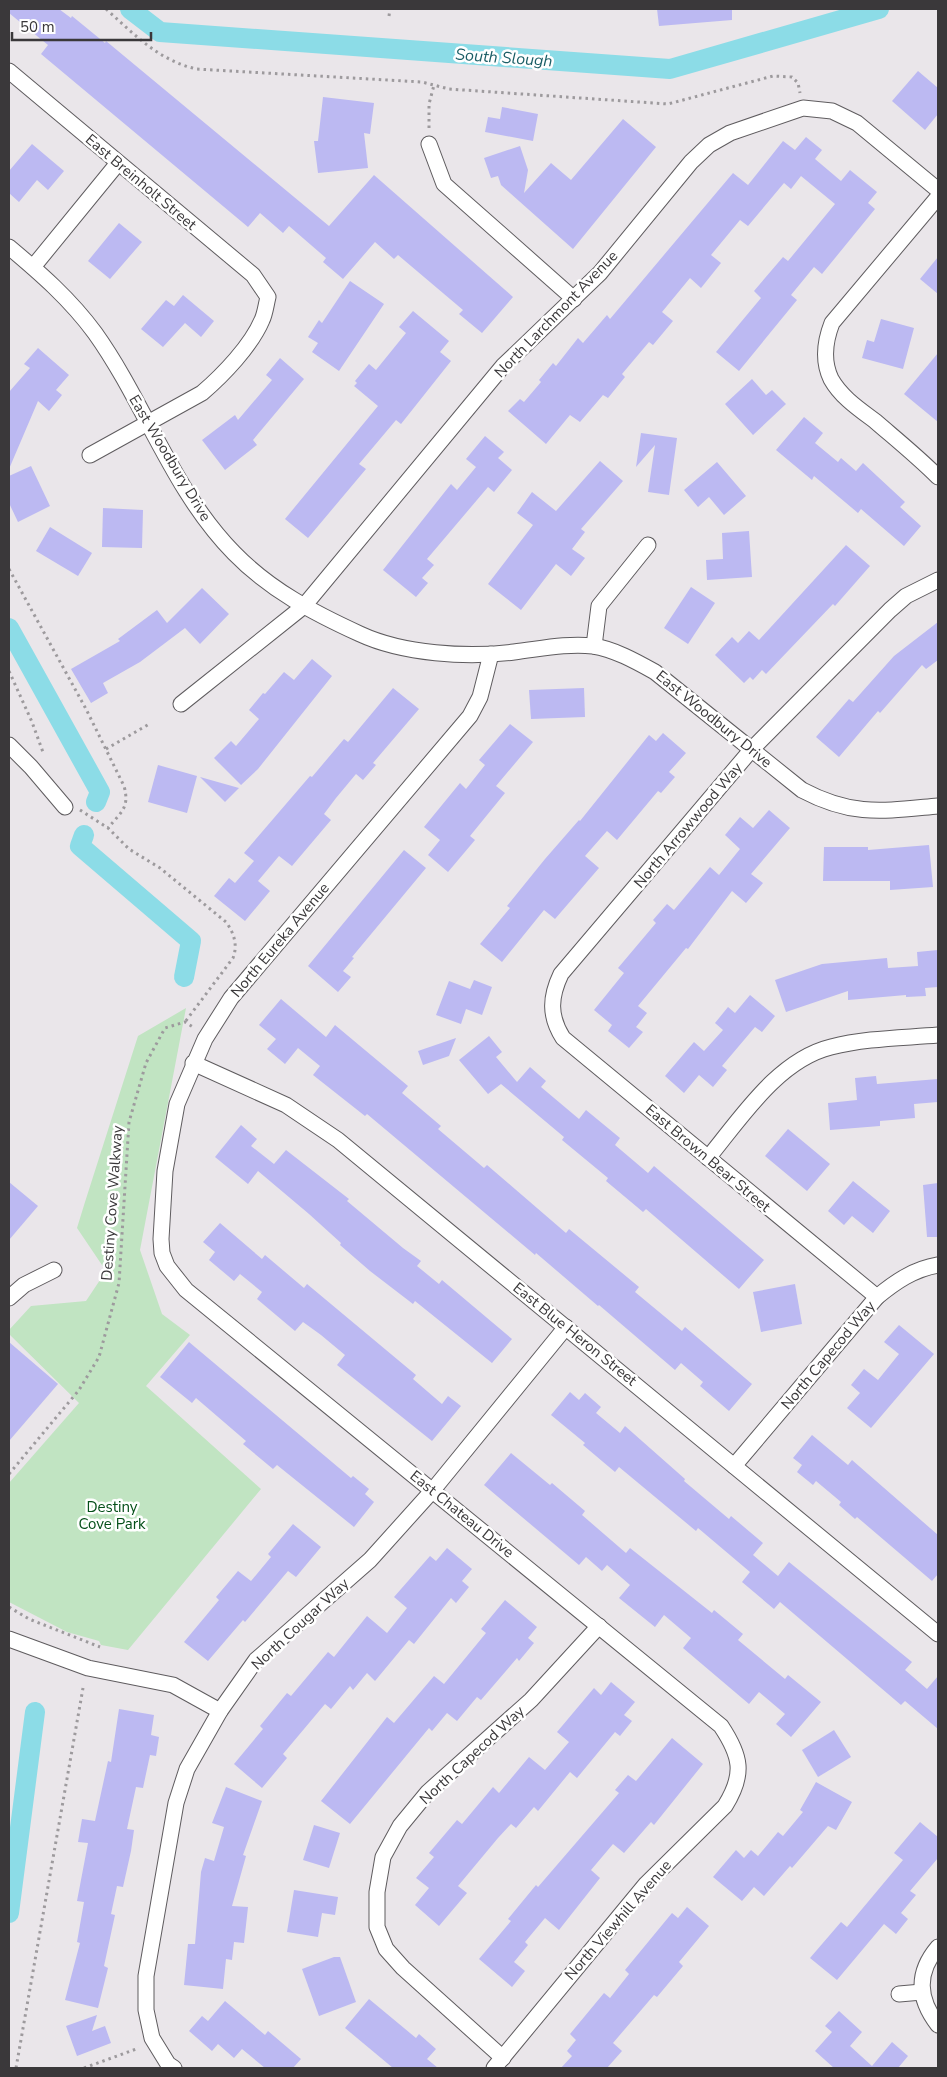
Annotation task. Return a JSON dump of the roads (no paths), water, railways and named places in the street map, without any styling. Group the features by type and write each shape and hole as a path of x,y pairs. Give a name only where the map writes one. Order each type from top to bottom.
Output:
{"street":[{"name":"East Breinholt Street","path":"9,71 253,275 268,297 262,320 232,364 218,380 202,393 148,425"},
{"name":"North Larchmont Avenue","path":"181,704 304,606 503,366 600,273 691,162 716,141 738,129 803,108 832,111 857,123 938,190"},
{"path":"429,144 444,184 574,299"},
{"path":"33,267 118,163"},
{"path":"938,197 832,323 825,341 826,360 830,377 840,393 921,460 938,477"},
{"name":"East Woodbury Drive","path":"9,247 68,299 94,333 193,502 227,545 262,578 284,595 363,636 404,647 447,653 491,654 557,647 594,646 637,662 655,672 802,790 842,808 863,811 938,806"},
{"path":"90,455 148,425"},
{"path":"594,646 599,606 648,545"},
{"name":"North Arrowwood Way","path":"552,1009 553,991 561,974 752,749 890,610 906,596 938,580"},
{"name":"North Eureka Avenue","path":"167,1266 162,1253 161,1239 165,1171 177,1104 193,1063 231,998 470,716 480,697 491,654"},
{"path":"9,745 32,767 65,807"},
{"name":"East Brown Bear Street","path":"552,1009 555,1025 564,1038 877,1297"},
{"path":"708,1158 775,1078 810,1054 830,1047 851,1043 938,1035"},
{"name":"East Blue Heron Street","path":"193,1063 312,1120 938,1634"},
{"name":"North Capecod Way","path":"734,1466 877,1297 893,1284 912,1274 938,1265"},
{"name":"East Chateau Drive","path":"167,1266 186,1290 722,1726 735,1747 738,1773"},
{"path":"9,1298 24,1285 54,1270"},
{"name":"North Cougar Way","path":"174,2068 168,2064 153,2040 146,2010 146,1976 176,1803 187,1769 220,1711 256,1660 370,1560 433,1490 566,1327"},
{"name":"North Capecod Way","path":"499,2063 403,1968 386,1948 377,1927 377,1892 383,1857 400,1826 428,1792 532,1700 599,1626"},
{"path":"9,1639 88,1668 173,1685 220,1711"},
{"name":"North Viewhill Avenue","path":"499,2063 646,1884 725,1806 734,1790 738,1773"},
{"path":"938,1947 924,1970 922,1992 928,2012 938,2025"},
{"path":"899,1994 922,1992"}],"waterway":[{"name":"South Slough","path":"130,9 160,32 670,69 879,9"},
{"path":"9,628 100,792 96,802"},
{"path":"84,835 80,846 191,941 184,977"},
{"path":"9,1913 35,1712"}],"park label":[{"name":"Destiny Cove Park","path":"112,1516"}]}
